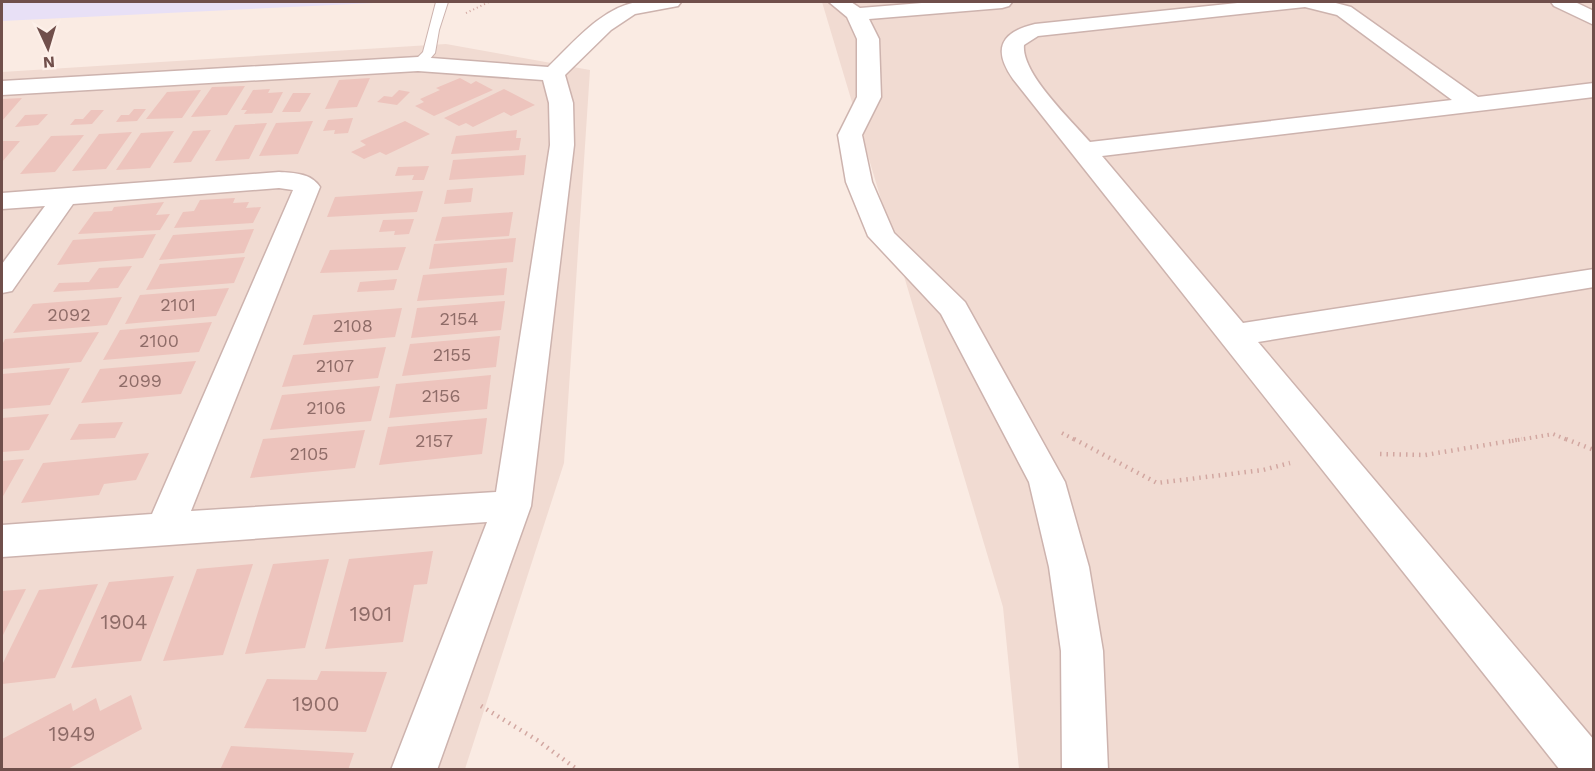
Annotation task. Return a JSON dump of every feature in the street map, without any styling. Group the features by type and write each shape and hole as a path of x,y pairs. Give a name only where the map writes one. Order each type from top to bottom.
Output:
{"street":[{"path":"2,88 418,64 553,74 604,26 629,9 671,2"},
{"path":"847,8 1002,2"},
{"path":"1300,2 1035,30 1023,34 1013,43 1012,54 1021,74 1589,770"},
{"path":"1311,2 1344,11 1473,104"},
{"path":"1561,2 1593,19"},
{"path":"847,8 868,39 869,97 850,135 859,182 882,236 954,309 1047,482 1069,567 1082,651 1085,770"},
{"path":"414,770 512,506 562,145 561,104 553,74"},
{"path":"1085,150 1593,90"},
{"path":"2,201 279,180 296,181 308,187 165,528"},
{"path":"2,284 64,198"},
{"path":"1235,335 1593,278"},
{"path":"2,541 165,528 512,506"}],"lane":[{"path":"418,64 429,53 433,30 442,2"}],"path":[{"path":"446,684 537,740 579,770"}],"shaded area":[{"path":"2,2 395,2 2,21"},
{"path":"822,2 1593,2 1593,769 1019,769 1003,607"},
{"path":"446,44 590,70 564,463 465,769 2,770 2,72"}],"building":[{"path":"370,78 357,107 325,109 339,80"},
{"path":"460,78 471,84 476,81 493,90 434,116 415,106 424,102 420,99 440,90 436,88"},
{"path":"245,86 227,115 191,117 212,87"},
{"path":"270,89 268,93 283,92 272,113 244,114 247,110 241,110 253,90"},
{"path":"504,89 535,105 511,116 504,112 473,127 466,123 459,126 444,118"},
{"path":"201,90 182,118 146,119 167,92"},
{"path":"399,90 410,92 397,105 377,102 384,96 392,97"},
{"path":"293,93 311,93 300,112 282,112"},
{"path":"22,98 2,121 2,99"},
{"path":"134,109 146,109 137,121 116,122 121,115 129,115"},
{"path":"91,110 104,110 92,124 70,125 75,119 83,119"},
{"path":"48,114 38,125 15,127 25,115"},
{"path":"353,118 348,133 334,134 335,130 323,131 328,120"},
{"path":"313,121 298,154 259,156 276,123"},
{"path":"405,121 430,134 386,155 380,152 364,159 351,152 366,145 360,141"},
{"path":"267,123 249,159 215,161 235,125"},
{"path":"211,130 191,162 173,163 193,131"},
{"path":"517,130 516,138 521,138 519,150 451,154 456,136"},
{"path":"174,131 150,168 116,170 141,133"},
{"path":"132,132 106,169 72,171 99,134"},
{"path":"84,135 55,172 20,174 51,136"},
{"path":"2,141 20,141 2,162"},
{"path":"526,155 524,175 449,180 453,160"},
{"path":"429,166 424,180 412,180 414,175 395,176 398,167"},
{"path":"473,188 471,202 444,204 447,190"},
{"path":"423,191 417,212 327,217 335,197"},
{"path":"235,198 233,203 249,202 246,208 261,207 253,223 174,228 183,212 194,211 200,200"},
{"path":"164,202 156,215 170,214 160,230 78,234 94,212 112,211 114,207"},
{"path":"513,212 509,236 435,241 442,217"},
{"path":"414,219 409,234 394,235 395,231 379,232 383,220"},
{"path":"254,229 244,253 159,260 173,235"},
{"path":"156,234 143,258 57,265 73,240"},
{"path":"516,238 513,262 429,269 434,244"},
{"path":"406,247 398,270 320,273 330,250"},
{"path":"245,257 234,283 146,290 160,264"},
{"path":"132,266 118,288 53,292 59,283 89,282 99,268"},
{"path":"507,268 504,295 417,301 423,275"},
{"path":"397,279 394,290 357,292 360,282"},
{"path":"229,288 216,316 125,324 140,295"},
{"path":"122,297 107,325 13,333 33,304"},
{"path":"505,301 501,330 411,338 417,308"},
{"path":"402,308 395,337 303,345 313,315"},
{"path":"212,322 199,352 103,360 120,330"},
{"path":"99,332 81,362 2,369 2,345 5,339"},
{"path":"500,336 496,367 402,376 410,344"},
{"path":"386,347 378,378 282,387 293,355"},
{"path":"196,361 181,394 81,403 100,369"},
{"path":"70,368 50,405 2,409 2,374"},
{"path":"491,375 487,409 389,418 396,384"},
{"path":"380,386 371,421 270,430 282,395"},
{"path":"49,414 29,450 2,452 2,418"},
{"path":"487,418 482,454 379,465 388,427"},
{"path":"123,422 115,438 70,440 79,424"},
{"path":"365,430 355,468 250,478 263,439"},
{"path":"149,453 136,480 104,484 99,495 21,503 43,463"},
{"path":"24,459 2,498 2,461"},
{"path":"433,551 427,584 414,585 403,642 325,649 349,559"},
{"path":"329,559 305,648 245,654 273,564"},
{"path":"253,564 223,655 163,661 197,569"},
{"path":"174,576 141,661 71,668 109,582"},
{"path":"98,584 55,678 2,684 2,665 39,590"},
{"path":"26,589 2,637 2,591"},
{"path":"321,671 387,672 366,732 244,728 267,679 317,680"},
{"path":"131,695 142,729 66,770 2,770 2,739 71,703 73,711 96,698 100,711"},
{"path":"231,746 354,753 348,770 220,770"}]}
